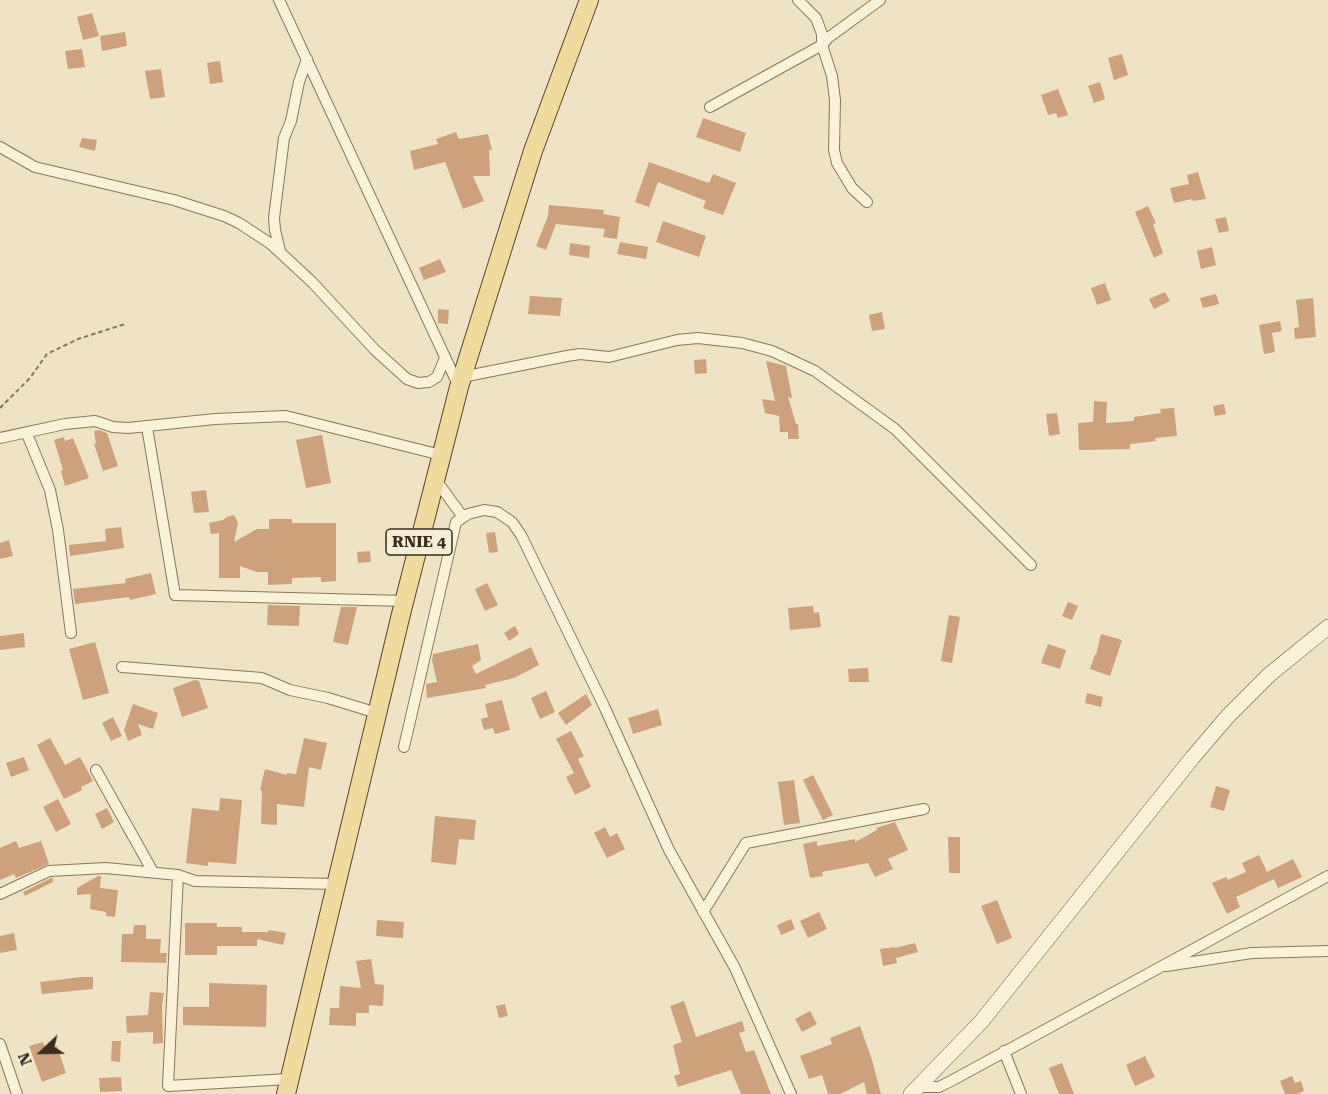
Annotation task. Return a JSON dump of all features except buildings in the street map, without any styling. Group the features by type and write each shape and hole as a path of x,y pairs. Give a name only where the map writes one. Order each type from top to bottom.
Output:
{"main road":[{"name":"RNIE 4","path":"287,1086 377,713 461,382 532,151 589,0"},
{"path":"915,1090 981,1022 1228,716 1276,669 1328,627"}],"street":[{"path":"279,0 445,358 461,382 567,356 580,354 609,357 677,340 698,338 772,351 815,371 895,429 1031,565"},
{"path":"798,0 816,18 822,34 822,45 832,76 835,100 834,150 837,163 852,188 867,202"},
{"path":"710,107 822,45 828,38 880,0"},
{"path":"281,255 275,230 275,204 284,138 291,122 299,82 307,59"},
{"path":"0,147 35,166 141,191 224,216 256,233 341,311 375,350 407,379 418,383 429,382 437,377 445,358"},
{"path":"0,438 65,424 95,421 113,428 147,427 214,419 286,416 441,455"},
{"path":"147,427 176,596 405,601"},
{"path":"27,434 50,490 58,530 71,633"},
{"path":"436,480 463,518"},
{"path":"404,747 456,522 468,514 484,510 497,512 512,522 521,535 604,706 669,850 735,968 791,1094"},
{"path":"122,668 262,678 290,690 328,698 377,713"},
{"path":"96,770 153,872"},
{"path":"703,912 746,843 924,809"},
{"path":"0,894 49,871 106,868 178,875 195,881 336,884"},
{"path":"178,875 168,1086 287,1086"},
{"path":"915,1090 939,1087 1328,876"},
{"path":"1157,968 1252,953 1328,951"},
{"path":"0,1045 17,1094"},
{"path":"1004,1051 1021,1094"}],"path":[{"path":"0,408 30,378 47,354 78,339 125,324"}]}
